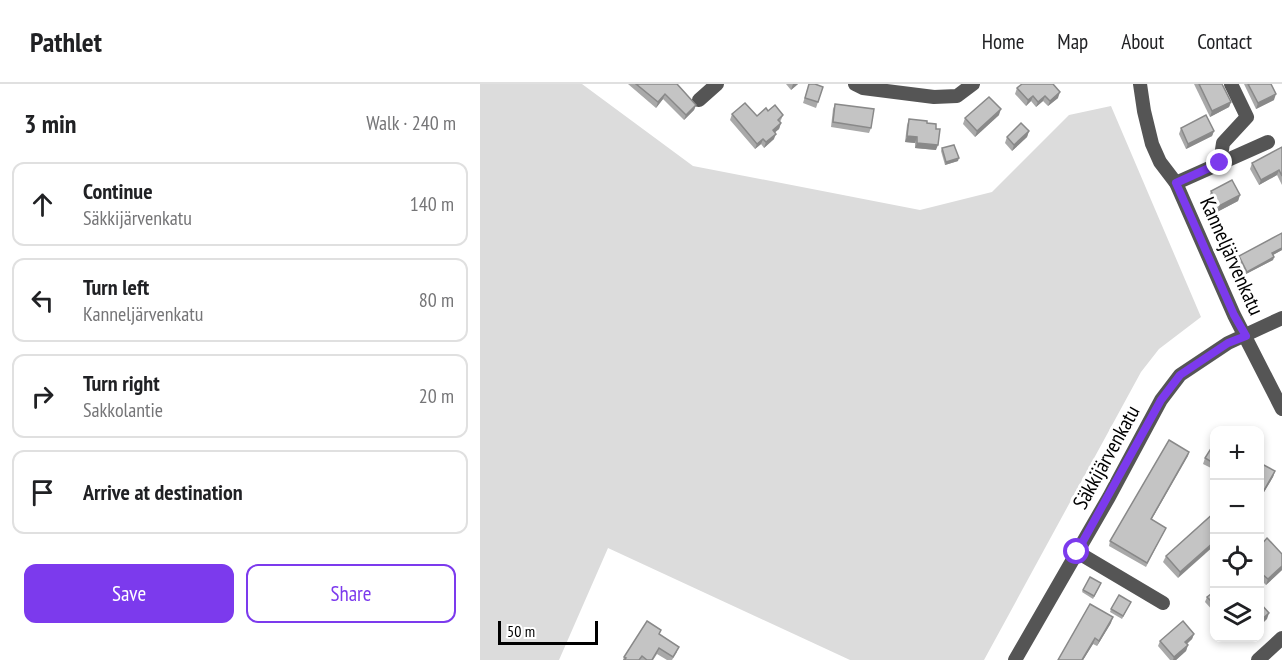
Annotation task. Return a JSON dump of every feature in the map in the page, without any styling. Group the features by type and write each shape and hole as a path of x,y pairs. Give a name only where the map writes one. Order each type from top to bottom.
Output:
{"street":[{"path":"699,100 717,84"},
{"path":"855,84 862,88 934,97 957,96 974,84"},
{"name":"Kanneljärvenkatu","path":"1140,84 1152,144 1160,162 1176,183 1234,315 1282,409"},
{"path":"1220,163 1223,143 1247,117 1231,84"},
{"path":"1176,183 1268,142"},
{"name":"Säkkijärvenkatu","path":"1015,660 1161,400 1180,375 1228,343 1282,318"},
{"path":"1077,552 1163,603"},
{"path":"1258,660 1282,638"}],"shaded area":[{"path":"480,84 582,84 693,166 920,210 992,192 1069,115 1111,106 1201,317 1159,349 1141,372 984,660 850,660 608,548 559,660 480,660"}],"building":[{"path":"636,84 677,84 696,105 686,115 665,94 658,102"},
{"path":"809,84 823,87 818,102 805,98"},
{"path":"1022,84 1053,84 1060,92 1050,101 1045,96 1038,102 1033,96 1028,100 1017,88"},
{"path":"1199,84 1222,84 1231,102 1212,111"},
{"path":"1248,84 1271,84 1276,94 1258,103"},
{"path":"989,97 1001,109 977,131 965,118"},
{"path":"745,103 757,116 766,108 768,111 775,105 783,115 778,120 781,123 773,130 776,134 766,142 763,139 757,144 732,114"},
{"path":"835,104 874,109 871,128 833,122"},
{"path":"1206,115 1214,131 1188,144 1181,128"},
{"path":"909,119 936,124 936,129 940,129 938,145 917,143 917,137 907,136"},
{"path":"1021,123 1029,131 1014,145 1007,137"},
{"path":"954,145 959,158 946,162 942,148"},
{"path":"1282,147 1282,176 1279,170 1261,180 1252,163"},
{"path":"1232,180 1240,195 1219,206 1211,191"},
{"path":"1282,233 1282,248 1272,253 1274,257 1247,272 1239,256"},
{"path":"1169,440 1189,452 1151,519 1166,528 1147,563 1110,541"},
{"path":"1210,450 1210,461 1205,458"},
{"path":"1264,465 1275,471 1264,490"},
{"path":"1210,516 1210,545 1180,572 1166,556"},
{"path":"1267,538 1282,554 1282,566 1268,579 1264,576 1264,541"},
{"path":"1090,577 1101,583 1094,596 1083,590"},
{"path":"1119,595 1131,602 1123,616 1111,609"},
{"path":"1090,604 1113,617 1099,641 1095,638 1082,660 1058,660"},
{"path":"1264,607 1269,613 1264,617"},
{"path":"647,621 661,630 659,634 679,647 673,657 659,648 652,660 647,660 642,656 639,660 624,660 626,658 624,657"},
{"path":"1183,621 1194,634 1185,642 1188,645 1174,657 1160,641"}],"route":[{"path":"1077,552 1161,400 1180,375 1228,343 1246,336 1234,315 1176,183 1220,163"}]}
